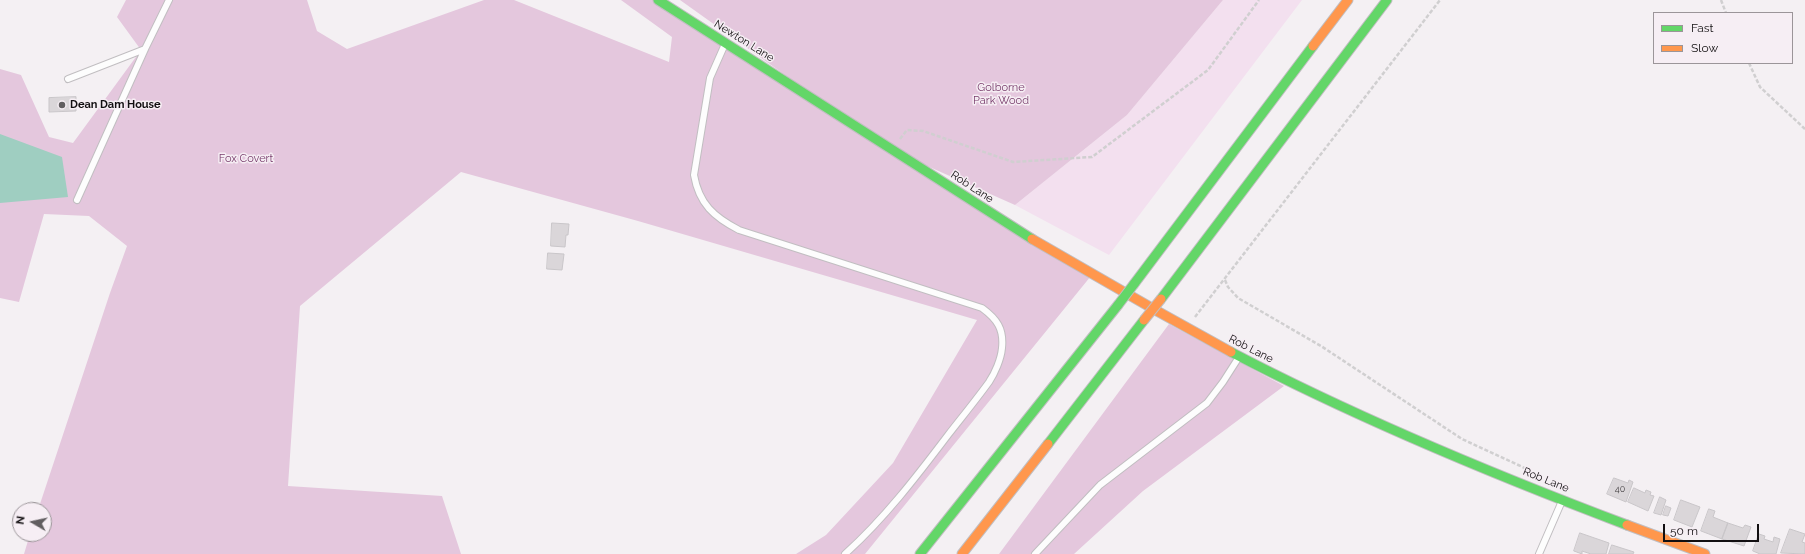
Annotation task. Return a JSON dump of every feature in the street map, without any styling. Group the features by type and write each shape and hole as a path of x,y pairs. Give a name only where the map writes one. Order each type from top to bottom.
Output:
{"main road":[{"name":"Newton Lane","path":"658,0 818,102"},
{"path":"921,552 1118,305 1348,0"},
{"path":"962,554 1161,299 1387,0"},
{"name":"Rob Lane","path":"818,102 890,150 1012,227 1239,357 1407,437 1563,500 1705,554"}],"lane":[{"path":"77,200 145,49 169,0"},
{"path":"725,44 710,78 694,176 696,190 704,203 715,216 739,230 982,308 998,323 1002,334 1002,349 997,365 989,381 929,460 864,537 845,554"},
{"path":"68,79 145,49"},
{"path":"1035,554 1100,485 1207,403 1239,357"},
{"path":"1539,554 1563,500"}],"path":[{"path":"890,150 907,130 923,130 1013,162 1092,157 1208,70 1259,0"},
{"path":"1186,328 1225,280 1440,0"},
{"path":"1722,0 1726,12"},
{"path":"1748,64 1760,88 1805,130"},
{"path":"1225,280 1228,287 1238,298 1327,350 1462,439 1532,472"}],"shaded area":[{"path":"1223,0 1302,0 1109,255 1015,205 1127,115"},
{"path":"0,134 62,157 68,197 0,203"}],"green space":[{"name":"Fox Covert","path":"126,0 307,0 317,31 347,49 484,0 514,0 669,62 672,37 621,0 656,0 872,137 680,0 1223,0 1127,115 1015,205 898,153 1095,271 865,554 796,554 826,535 893,463 977,320 638,221 461,172 300,306 288,486 442,496 461,554 24,554 28,542 52,542 52,502 41,502 127,246 89,216 44,214 19,302 0,298 0,69 21,75 49,137 73,143 141,50 117,17"},
{"path":"1169,324 1284,386 1143,491 1074,554 999,554"}],"building":[{"name":"Dean Dam House","path":"76,97 76,111 49,112 49,98"},
{"path":"552,223 569,224 565,247 551,246"},
{"path":"548,253 564,254 562,270 547,269"},
{"path":"1614,478 1628,483 1629,480 1633,482 1626,502 1607,494"},
{"path":"1634,488 1645,493 1646,490 1651,492 1650,495 1654,496 1648,511 1628,502"},
{"path":"1660,497 1666,500 1661,515 1654,513"},
{"path":"1681,500 1700,507 1692,527 1674,520"},
{"path":"1666,506 1671,508 1668,516 1663,515"},
{"path":"1709,509 1715,511 1713,517 1728,523 1722,539 1701,531"},
{"path":"1728,523 1743,528 1745,525 1751,527 1744,546 1722,539"},
{"path":"1790,529 1805,534 1802,542 1805,543 1805,554 1781,553"},
{"path":"1580,533 1609,543 1606,554 1591,554 1582,551 1582,554 1574,551"},
{"path":"1759,534 1765,536 1764,539 1773,542 1774,537 1780,539 1776,554 1760,554 1753,551"},
{"path":"1612,545 1634,552 1633,554 1609,554"}],"traffic: fast":[{"path":"658,0 1032,239"},
{"path":"1161,299 1387,0"},
{"path":"1134,284 1313,46"},
{"path":"1118,305 1134,284"},
{"path":"920,554 1118,305"},
{"path":"1048,444 1144,320"},
{"path":"1231,352 1279,377 1377,423 1476,466 1627,525"}],"traffic: slow":[{"path":"1313,46 1348,0"},
{"path":"1032,239 1231,352"},
{"path":"1144,320 1161,299"},
{"path":"962,554 1048,444"},
{"path":"1627,525 1705,554"}],"place":[{"name":"Dean Dam House","path":"62,105"}],"park label":[{"name":"Golborne Park Wood","path":"1001,94"}]}
